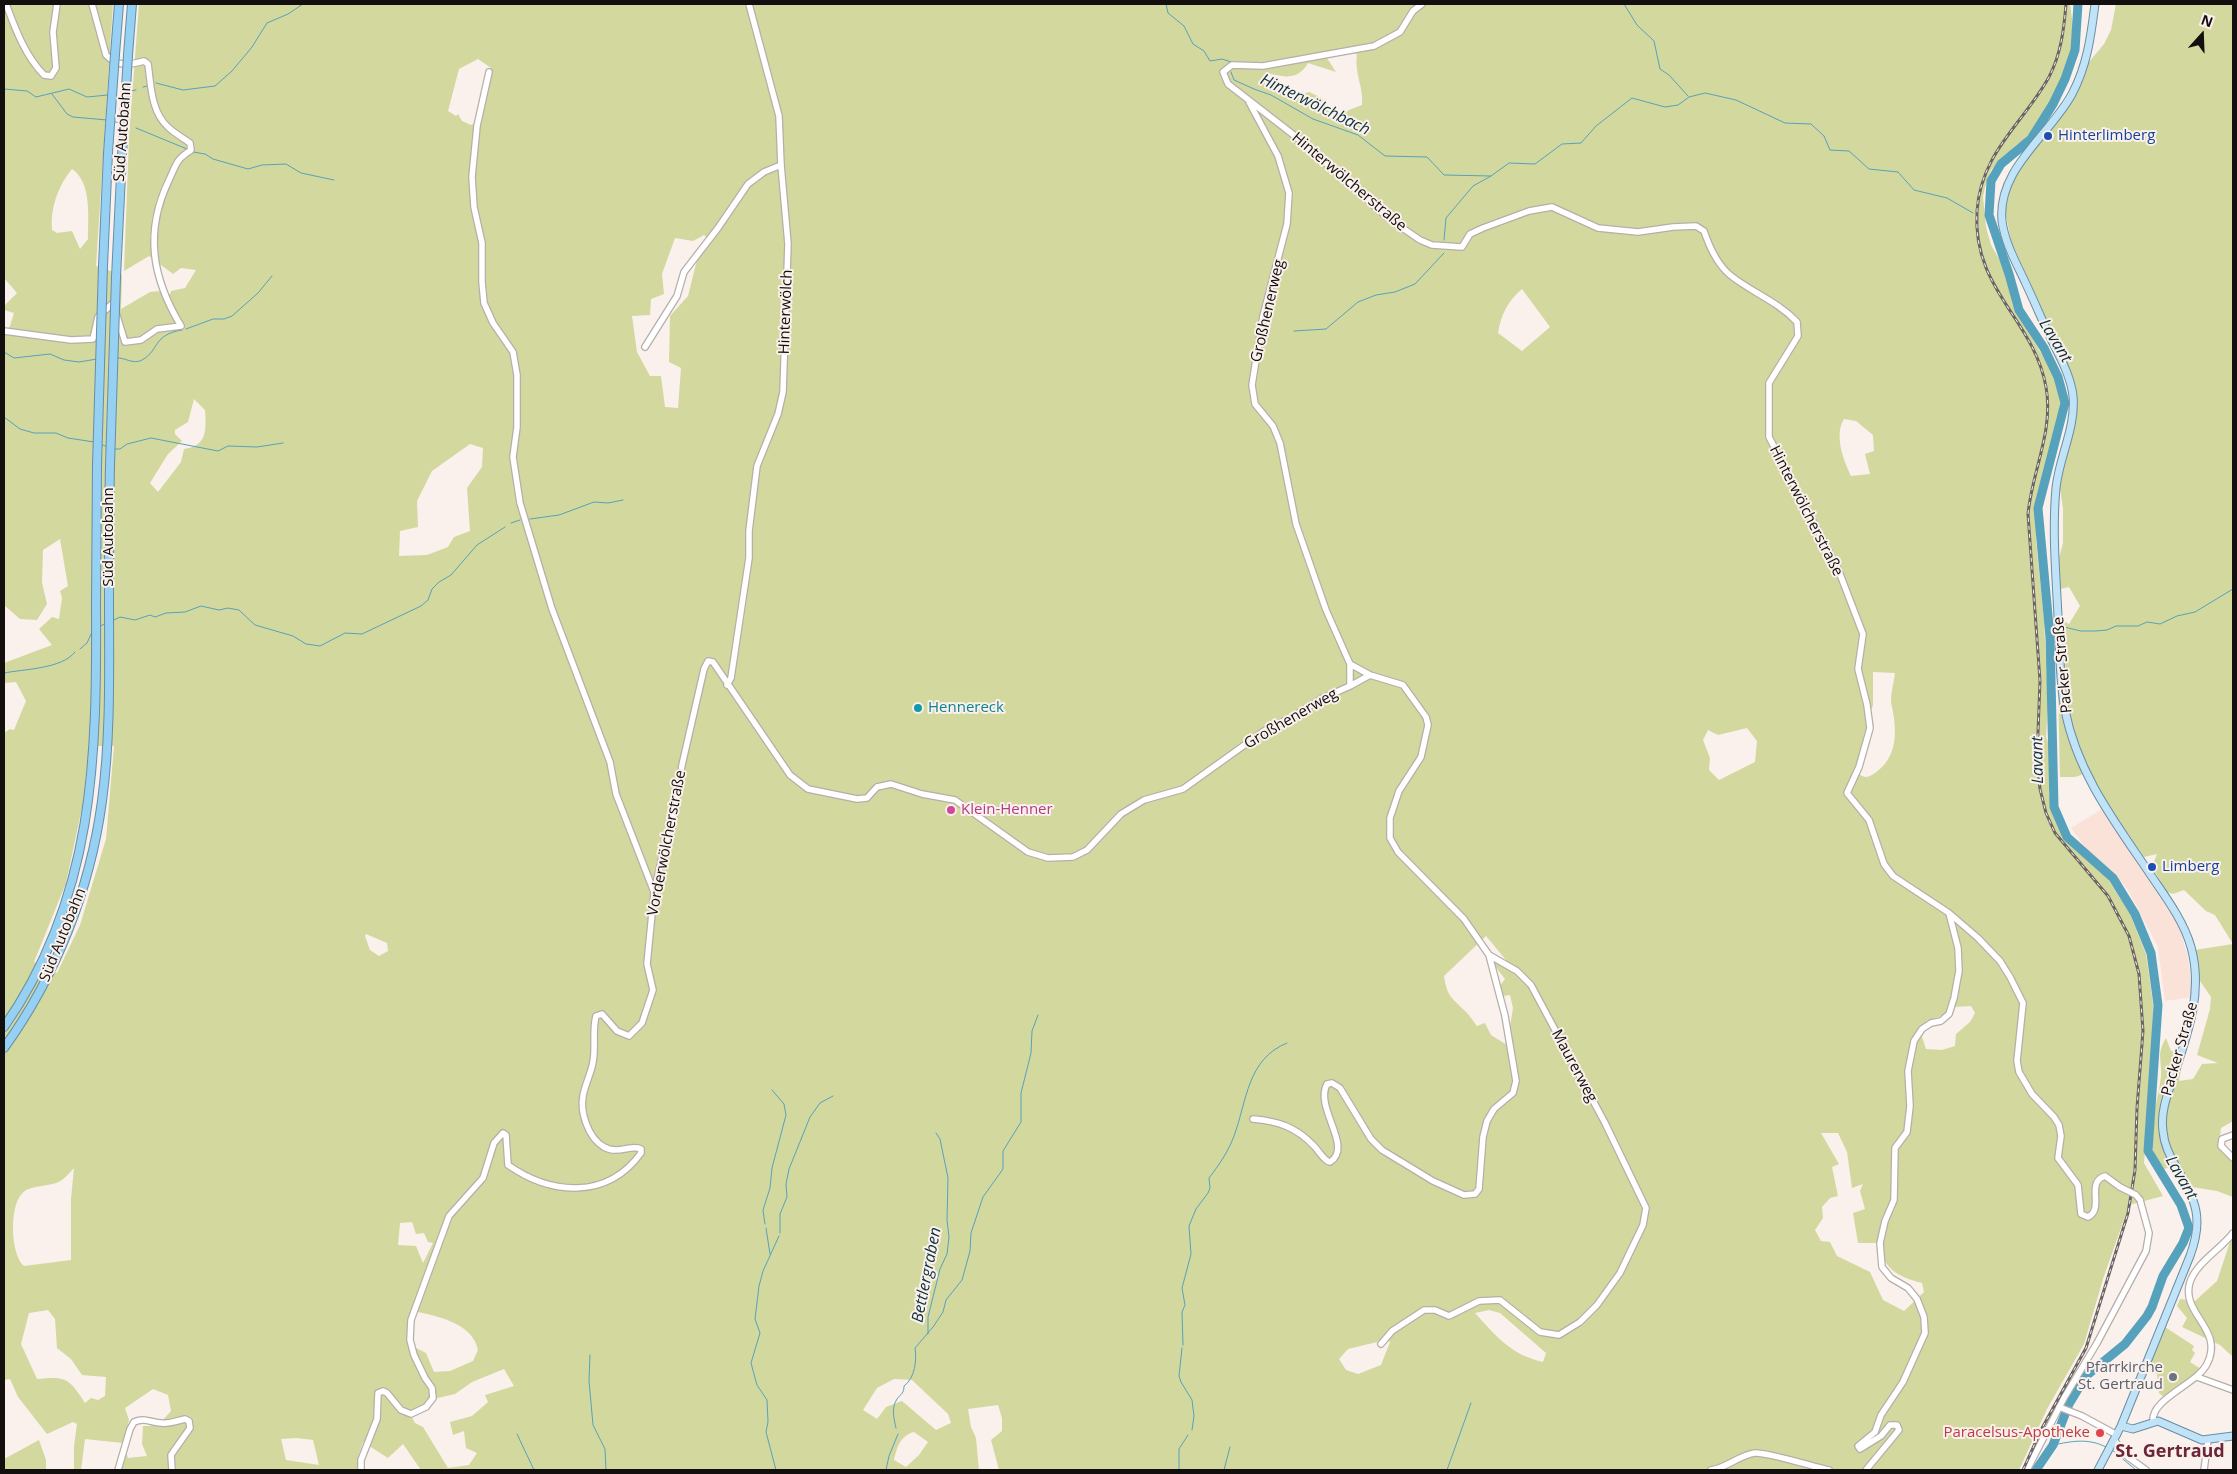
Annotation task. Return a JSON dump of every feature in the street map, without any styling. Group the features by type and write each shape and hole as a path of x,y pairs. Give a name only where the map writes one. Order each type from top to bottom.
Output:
{"highway":[{"name":"Süd Autobahn","path":"4,1027 39,965 58,922 77,864 89,801 95,746 97,465 103,266 108,153 120,4"},
{"name":"Süd Autobahn","path":"4,1048 23,1021 48,976 69,927 90,865 102,802 107,746 110,465 116,277 132,4"}],"main road":[{"name":"Packer Straße","path":"2095,4 2087,58 2077,85 2057,118 2012,176 2004,198 2002,222 2009,246 2066,372 2072,393 2072,425 2059,473 2055,513 2055,566 2062,689 2070,733 2088,777 2102,803 2180,920 2190,944 2194,960 2196,998 2168,1094 2162,1124 2163,1136 2168,1152 2194,1201 2198,1217 2197,1236 2121,1426 2109,1453 2098,1470"},
{"path":"2121,1426 2133,1429 2153,1421 2162,1421 2193,1438 2208,1440 2233,1436"}],"street":[{"path":"6,4 15,28 36,68 44,75 51,76 56,68 53,32 57,4"},
{"path":"4,331 71,340 93,339 98,317 113,303 125,342 141,340 157,330 181,326 171,310 157,273 153,248 158,205 180,159 190,150 190,144 169,129 157,113 152,95 148,64 144,61 130,65 121,64 111,60 106,55 92,4"},
{"name":"Hinterwölch","path":"727,685 731,678 749,558 749,531 757,466 778,414 783,392 788,244 777,103 749,4"},
{"name":"Hinterwölcherstraße","path":"1422,4 1413,11 1400,32 1374,46 1263,66 1232,65 1223,72 1228,84 1249,102 1295,136 1388,218 1420,240 1432,244 1462,247 1470,234 1483,228 1529,211 1552,207 1598,228 1638,232 1696,226 1704,231 1709,247 1729,274 1784,308 1797,322 1798,336 1769,383 1769,437 1838,569 1863,634 1858,669 1867,705 1870,728 1858,767 1847,793 1869,820 1884,864 1893,876 1949,913"},
{"path":"489,72 476,126 472,184 474,208 482,243 484,303 494,323 513,352 517,375 517,427 513,457 520,503 552,609 610,762 616,794 654,892"},
{"name":"Großhenerweg","path":"727,685 790,775 808,789 857,799 867,798 877,787 891,784 922,794 946,796 956,800 1028,852 1048,858 1074,857 1087,850 1122,814 1144,800 1183,789 1264,731 1294,716 1323,698 1350,686 1350,664 1326,610 1296,524 1280,443 1273,426 1255,404 1252,385 1263,316 1287,224 1289,193 1278,156 1249,102"},
{"path":"645,347 677,296 684,272 718,228 748,184 764,172 781,165"},
{"name":"Vorderwölcherstraße","path":"361,1470 361,1460 377,1420 378,1393 384,1391 401,1410 411,1414 426,1407 433,1398 432,1388 414,1355 410,1340 411,1320 443,1229 455,1207 483,1178 494,1143 500,1134 504,1133 506,1137 506,1159 508,1165 524,1175 541,1182 564,1188 591,1186 613,1179 641,1153 641,1149 638,1147 619,1151 602,1146 590,1133 584,1114 583,1098 593,1061 596,1016 602,1014 617,1031 629,1036 638,1028 646,1012 654,987 648,975 647,958 654,892 663,852 672,829 682,765 706,662 710,660 713,662 727,685"},
{"name":"Maurerweg","path":"1350,664 1370,676 1403,685 1426,717 1428,725 1421,757 1399,791 1390,818 1390,838 1398,852 1464,919 1489,955 1517,971 1531,985 1605,1123 1646,1208 1643,1226 1620,1273 1597,1305 1580,1322 1558,1335 1540,1332 1500,1300 1479,1301 1449,1316 1435,1310 1424,1310 1392,1331 1381,1344"},
{"path":"1350,686 1370,676"},
{"path":"1949,913 1978,938 2000,961 2023,1003 2017,1061 2019,1072 2032,1094 2059,1125 2061,1136 2058,1158 2078,1185 2081,1214 2088,1217 2092,1215 2095,1209 2096,1181 2105,1176 2120,1187 2136,1195 2140,1200 2149,1233 2146,1251 2027,1470"},
{"path":"1866,1470 1899,1430 1898,1425 1894,1423 1890,1425 1881,1436 1860,1449 1858,1446 1875,1432 1881,1415 1903,1382 1925,1333 1924,1317 1917,1299 1908,1288 1891,1278 1882,1267 1880,1243 1885,1221 1894,1200 1895,1148 1907,1132 1910,1106 1908,1071 1914,1041 1922,1029 1931,1023 1940,1021 1949,1014 1954,998 1959,971 1958,948 1949,913"},
{"path":"1253,1119 1279,1122 1290,1127 1314,1145 1326,1161 1330,1162 1337,1157 1339,1148 1329,1120 1325,1091 1327,1084 1332,1082 1340,1088 1371,1139 1382,1150 1433,1181 1464,1195 1475,1194 1479,1189 1483,1137 1487,1121 1494,1109 1513,1093 1516,1081 1505,1016 1489,955"},
{"path":"2233,1135 2222,1139 2221,1146 2233,1158"},
{"path":"2153,1421 2156,1410 2197,1377 2206,1366 2212,1344 2208,1331 2191,1303 2190,1284 2194,1274 2233,1233"},
{"path":"2197,1377 2233,1390"},
{"path":"2060,1408 2070,1412 2115,1440 2128,1457 2146,1470"},
{"path":"118,1470 130,1428 134,1422 145,1419 161,1424 187,1419 190,1423 190,1428 172,1453 172,1470"},
{"path":"2204,1470 2208,1440"},
{"path":"1711,1470 1756,1453 1829,1470"}],"shaded area":[{"path":"2102,809 2178,924 2188,957 2193,997 2165,1001 2158,947 2128,890 2111,870 2087,850 2071,828"}],"green space":[{"path":"4,4 113,4 96,266 122,275 121,309 150,292 159,291 164,297 170,294 171,291 185,288 196,270 181,268 173,274 149,256 124,271 129,137 139,4 2070,4 2075,41 2067,70 2049,107 2026,140 2016,145 2011,155 2008,153 1991,170 1983,197 1986,227 1991,245 2005,269 2013,306 2054,375 2062,403 2036,498 2036,539 2044,620 2048,704 2046,737 2051,751 2052,780 2049,794 2051,808 2064,838 2108,879 2130,914 2146,954 2153,1004 2152,1057 2144,1163 2163,1196 2129,1205 2103,1279 2084,1344 2047,1409 2019,1470 999,1470 991,1440 1002,1431 1002,1418 998,1405 968,1409 971,1427 976,1438 979,1470 421,1470 403,1444 388,1458 363,1442 358,1457 358,1470 119,1470 124,1445 128,1458 147,1456 142,1444 143,1426 151,1426 150,1417 162,1421 171,1411 168,1395 153,1389 125,1408 129,1420 123,1443 85,1439 81,1470 74,1470 74,1446 77,1424 73,1422 47,1434 18,1397 10,1379 4,1380 4,733 10,729 14,730 26,701 16,682 4,683 4,663 52,645 39,629 52,617 59,619 62,598 60,591 68,586 60,539 43,550 42,583 47,604 37,620 20,619 4,605 4,333 10,326 14,313 4,310 4,306 17,293 4,278","holes":["1349,47 1357,55 1356,62 1362,93 1362,105 1342,115 1328,111 1322,98 1309,92 1297,96 1281,92 1266,85 1263,79 1267,73 1290,76 1300,73 1308,63 1336,72 1323,52","478,59 491,68 482,119 471,125 462,121 458,114 456,116 448,111 459,69","72,169 83,182 88,201 88,239 80,249 72,231 57,233 52,230 52,214 56,198","704,235 706,237 696,264 688,296 670,316 669,362 681,368 678,408 665,407 661,376 650,376 637,352 632,316 650,315 651,299 664,294 662,274 675,238 693,241","1522,289 1550,327 1522,351 1498,333 1506,308","194,399 205,410 206,424 204,436 198,444 184,449 181,462 158,492 150,483 168,454 182,441 175,434 175,430 188,422","1844,419 1856,421 1873,435 1874,451 1865,454 1870,474 1851,476 1845,462 1840,440 1841,425","470,444 483,448 482,467 467,488 470,531 454,537 448,547 427,555 399,556 400,531 418,527 417,501 432,471","1873,672 1895,673 1891,699 1895,725 1892,751 1883,767 1872,775 1865,777 1856,771 1868,729 1868,717 1873,705","1747,728 1757,741 1755,762 1719,780 1709,770 1710,758 1703,740 1708,730 1718,735","89,746 114,746 106,839 80,925 57,973 34,962 66,883 83,803","366,934 387,943 388,951 379,956 370,950","1486,936 1506,960 1491,961 1505,979 1499,987 1503,996 1510,995 1513,1008 1507,1045 1491,1035 1485,1023 1477,1026 1468,1013 1453,999 1447,988 1444,976","1971,1006 1975,1013 1970,1022 1956,1034 1955,1046 1942,1050 1926,1049 1922,1037 1926,1021 1944,1015 1953,1007","1821,1133 1838,1133 1847,1152 1852,1188 1863,1184 1860,1191 1865,1209 1853,1213 1858,1243 1876,1243 1884,1259 1893,1270 1898,1274 1922,1283 1924,1292 1904,1311 1883,1300 1870,1272 1837,1256 1830,1242 1821,1241 1815,1230 1823,1218 1822,1207 1830,1198 1838,1196 1832,1167 1839,1164","74,1168 71,1199 71,1260 24,1266 19,1260 16,1251 13,1228 16,1205 20,1196 26,1190 56,1183 66,1177","412,1222 416,1234 424,1233 428,1242 433,1243 423,1263 416,1246 398,1245 400,1223","48,1310 55,1319 57,1348 71,1359 82,1375 106,1377 105,1396 98,1400 91,1398 85,1403 75,1388 66,1380 54,1378 37,1379 21,1344 29,1313","1489,1310 1500,1313 1546,1353 1543,1362 1522,1355 1497,1337 1475,1313","412,1311 442,1318 461,1327 475,1341 478,1350 473,1361 450,1371 434,1372 426,1353 408,1344 408,1325","1384,1337 1390,1342 1381,1365 1358,1374 1346,1370 1339,1359 1348,1349 1377,1342","504,1369 514,1386 485,1395 488,1402 472,1416 450,1422 453,1435 464,1431 466,1448 477,1453 469,1465 448,1468 423,1427 415,1423 408,1410 415,1410 429,1400 455,1394 472,1382","894,1379 912,1380 948,1414 951,1423 936,1430 902,1401 886,1407 877,1419 863,1410 877,1388","914,1432 928,1442 919,1455 906,1467 894,1460 900,1443 905,1436","281,1439 313,1440 319,1465 286,1460"]},
{"path":"2116,4 2233,4 2233,944 2215,915 2206,911 2184,890 2173,894 2167,892 2152,867 2157,854 2144,857 2122,826 2089,773 2075,737 2064,679 2062,620 2069,624 2080,606 2069,587 2060,589 2059,559 2063,543 2063,508 2060,488 2063,466 2073,433 2077,401 2069,368 2011,241 2005,211 2011,184 2017,172 2074,95 2089,62 2104,44 2111,30"},
{"path":"2058,683 2070,736 2084,774 2075,777 2060,777"},
{"path":"2233,944 2233,1121 2221,1128 2219,1144 2233,1161 2233,1197 2217,1191 2192,1187 2178,1163 2162,1170 2155,1157 2151,1134 2161,1076 2160,1053 2166,1038 2171,1051 2184,1053 2179,1081 2193,1079 2202,1064 2218,1063 2197,1055 2210,1009 2211,997 2200,981 2195,950"},
{"path":"2233,1233 2233,1357 2220,1345 2182,1327 2187,1318 2177,1306 2180,1299 2195,1301 2217,1281"},
{"path":"2165,1327 2194,1346 2192,1350 2195,1353 2190,1362 2201,1369 2164,1397 2159,1393 2157,1374 2148,1370"},
{"path":"39,1440 46,1460 46,1470 4,1470 4,1459"}],"waterway":[{"path":"156,83 183,90 215,86 232,71 252,47 267,23 288,14 303,4"},
{"path":"1166,4 1168,13 1184,26 1193,44 1204,51 1210,61 1222,59 1231,62"},
{"path":"1624,4 1637,25 1654,41 1660,69 1669,75 1688,96"},
{"name":"Lavant","path":"2036,1470 2053,1445 2069,1404 2086,1376 2125,1344 2147,1316 2163,1276 2183,1243 2189,1228 2181,1205 2148,1151 2158,1005 2151,953 2135,914 2113,878 2067,837 2054,807 2050,637 2038,508 2065,403 2058,377 2044,348 2019,310 1989,215 1991,181 2001,164 2031,139 2053,104 2065,79 2075,50 2078,4"},
{"name":"Hinterwölchbach","path":"1231,72 1234,80 1271,95 1313,119 1358,135 1385,156 1427,157 1444,175 1491,176 1509,163 1535,164 1562,144 1581,143 1596,126 1632,98 1665,107 1678,105 1689,97 1705,93 1736,100 1785,123 1811,124 1824,136 1830,150 1849,151 1869,169 1898,172 1914,190 1947,198 1973,213"},
{"path":"143,87 147,86"},
{"path":"4,89 27,91 36,97 69,89 87,97 108,95"},
{"path":"129,91 136,90"},
{"path":"52,94 67,114 73,117 107,120"},
{"path":"113,121 122,124"},
{"path":"136,128 187,149"},
{"path":"193,152 205,154 213,159 248,169 262,165 286,164 301,173 334,180"},
{"path":"1444,240 1446,218 1473,186 1491,176"},
{"path":"1294,331 1326,329 1358,302 1376,295 1395,292 1415,284 1444,253"},
{"path":"186,329 213,319 224,319 232,316 258,293 272,276"},
{"path":"116,358 135,362 142,360 152,352 166,335 182,330"},
{"path":"4,352 14,358 50,354 64,360 79,362 97,359"},
{"path":"4,417 20,429 34,433 56,433 68,438 94,442"},
{"path":"114,449 120,449 127,444 151,438 218,451 228,446 257,447 283,443"},
{"path":"100,444 108,447"},
{"path":"530,519 559,515 594,502 608,503 623,500"},
{"path":"511,523 520,520"},
{"path":"112,621 120,617 135,620 150,615 155,617 166,613 185,612 201,606 219,610 228,608 239,610 255,625 293,636 306,644 320,646 345,633 362,634 421,606 428,600 432,589 451,575 477,545 505,527"},
{"path":"2064,627 2081,631 2096,631 2107,630 2116,626 2138,626 2147,622 2160,624 2177,616 2195,612 2233,589"},
{"path":"99,627 106,623"},
{"name":"Lavant","path":"2049,628 2055,627"},
{"path":"80,649 87,643 93,630"},
{"path":"4,673 52,665 69,658 75,652"},
{"path":"896,1428 894,1406 903,1392 904,1386 913,1374 916,1358 915,1348 933,1327 943,1312 946,1300 962,1280 970,1251 971,1233 983,1197 1003,1169 1003,1151 1021,1122 1021,1093 1031,1053 1032,1031 1038,1015"},
{"path":"1183,1345 1182,1312 1185,1305 1182,1288 1191,1254 1189,1226 1196,1209 1208,1193 1210,1188 1209,1178 1232,1142 1250,1082 1256,1070 1274,1050 1287,1043"},
{"path":"765,1224 763,1210 770,1188 772,1168 786,1115 784,1104 772,1090"},
{"path":"780,1233 780,1214 787,1197 786,1184 789,1169 810,1117 820,1103 833,1096"},
{"name":"Bettlergraben","path":"928,1334 928,1317 940,1269 947,1254 949,1237 947,1220 948,1178 940,1139 936,1133"},
{"path":"766,1228 770,1254"},
{"path":"776,1470 766,1432 768,1422 767,1400 757,1385 751,1363 760,1333 755,1319 759,1286 763,1271 779,1236"},
{"path":"1182,1348 1179,1376 1192,1400 1194,1416 1192,1430"},
{"path":"590,1355 589,1381 593,1425 605,1449 606,1470"},
{"path":"1447,1470 1471,1403"},
{"path":"517,1434 534,1470"},
{"path":"886,1470 889,1456 898,1434"},
{"path":"1179,1470 1179,1449 1188,1435"},
{"path":"2053,1445 2087,1441 2106,1447"},
{"path":"1224,1470 1230,1447"},
{"path":"2112,1450 2136,1470"}],"railway":[{"path":"2023,1470 2041,1430 2086,1348 2128,1213 2135,1170 2137,1108 2143,1031 2139,974 2129,936 2108,896 2055,833 2046,813 2040,789 2037,758 2040,681 2028,514 2045,435 2048,403 2046,387 2039,363 2018,322 1993,283 1984,262 1978,238 1977,211 1980,190 1986,172 1995,155 2049,77 2059,50 2066,4"}],"place":[{"name":"Hinterlimberg","path":"2048,136"},
{"name":"Hennereck","path":"918,708"},
{"name":"Klein-Henner","path":"951,810"},
{"name":"Limberg","path":"2152,867"},
{"name":"Pfarrkirche St. Gertraud","path":"2173,1377"},
{"name":"Paracelsus-Apotheke","path":"2100,1433"}],"district":[{"name":"St. Gertraud","path":"2170,1452"}]}
